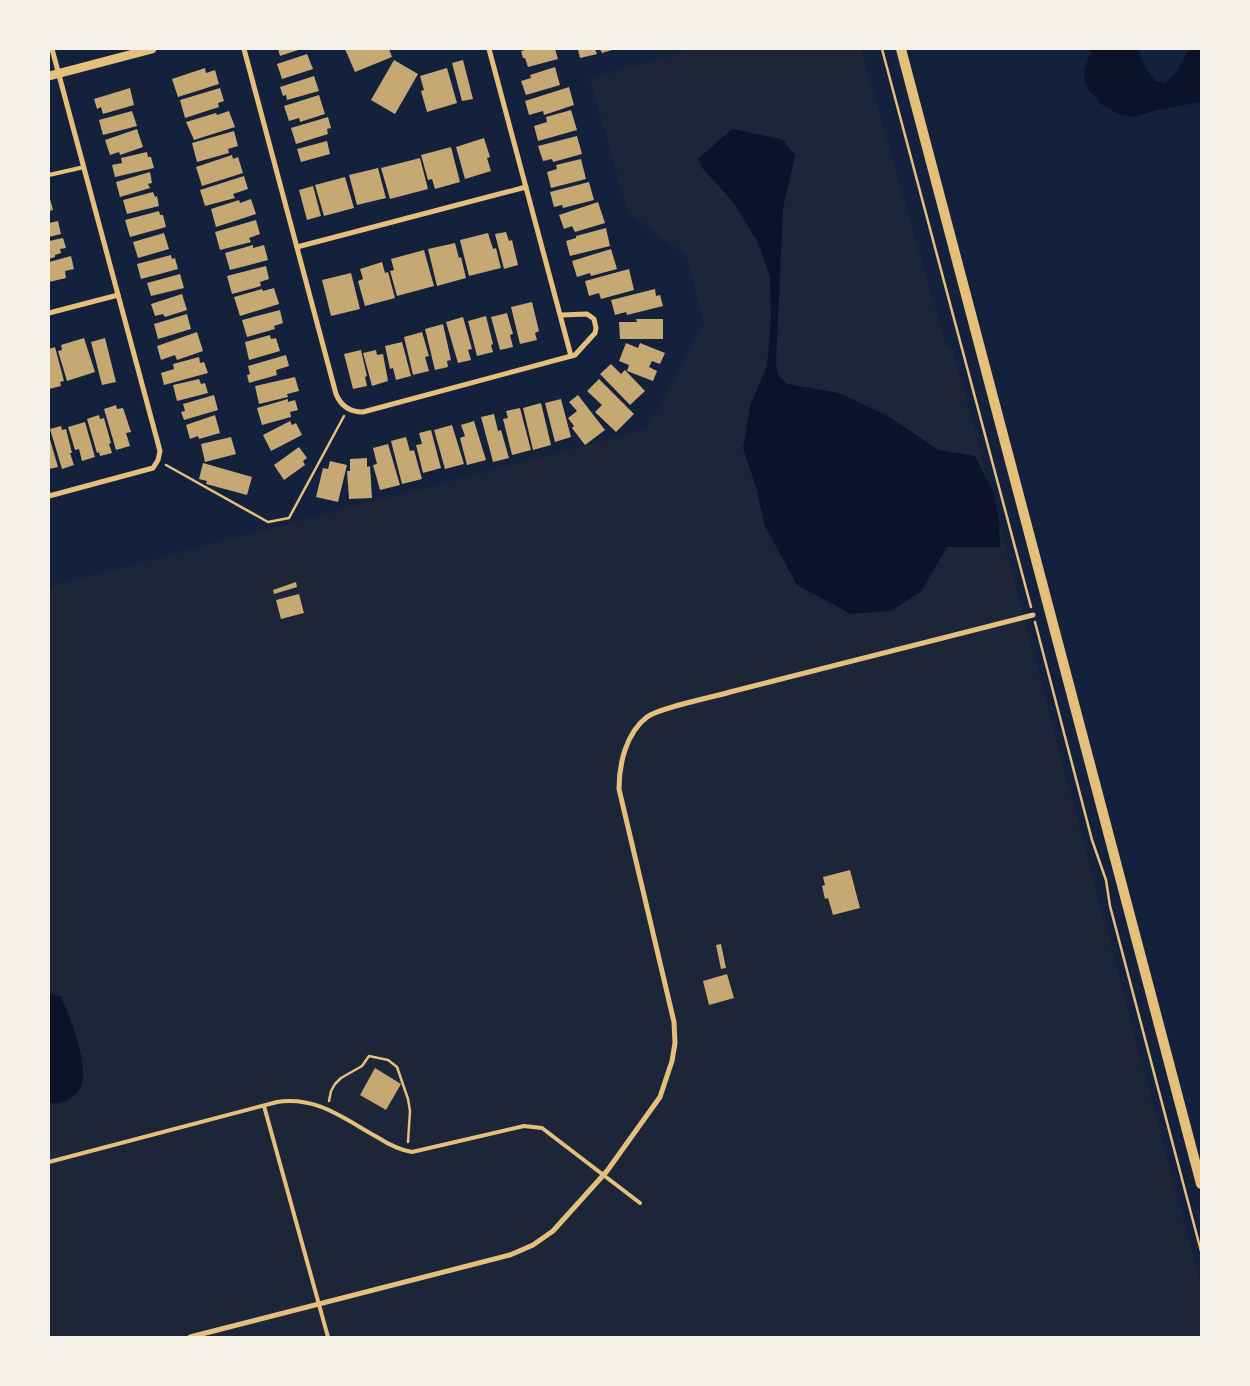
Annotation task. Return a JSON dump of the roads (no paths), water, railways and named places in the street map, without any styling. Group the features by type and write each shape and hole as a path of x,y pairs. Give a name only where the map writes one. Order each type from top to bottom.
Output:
{"main road":[{"path":"901,49 1201,1184"}],"street":[{"path":"49,496 148,470 158,460 160,451 52,49"},
{"path":"49,76 152,49"},
{"path":"244,49 336,394 343,405 348,409 363,412 571,356 579,352 591,339 595,333 596,324 594,319 587,314 561,315"},
{"path":"490,49 571,356"},
{"path":"297,247 526,187"},
{"path":"49,313 118,294"},
{"path":"190,1337 493,1259 534,1245 553,1231 604,1174 660,1097 672,1061 675,1043 674,1022 619,789 619,771 623,756 632,734 647,716 664,710 1033,615"}],"lane":[{"path":"49,174 84,167"},
{"path":"49,1162 289,1100 318,1104 388,1144 408,1151 524,1126 542,1128 640,1203"},
{"path":"264,1106 328,1337"}]}
